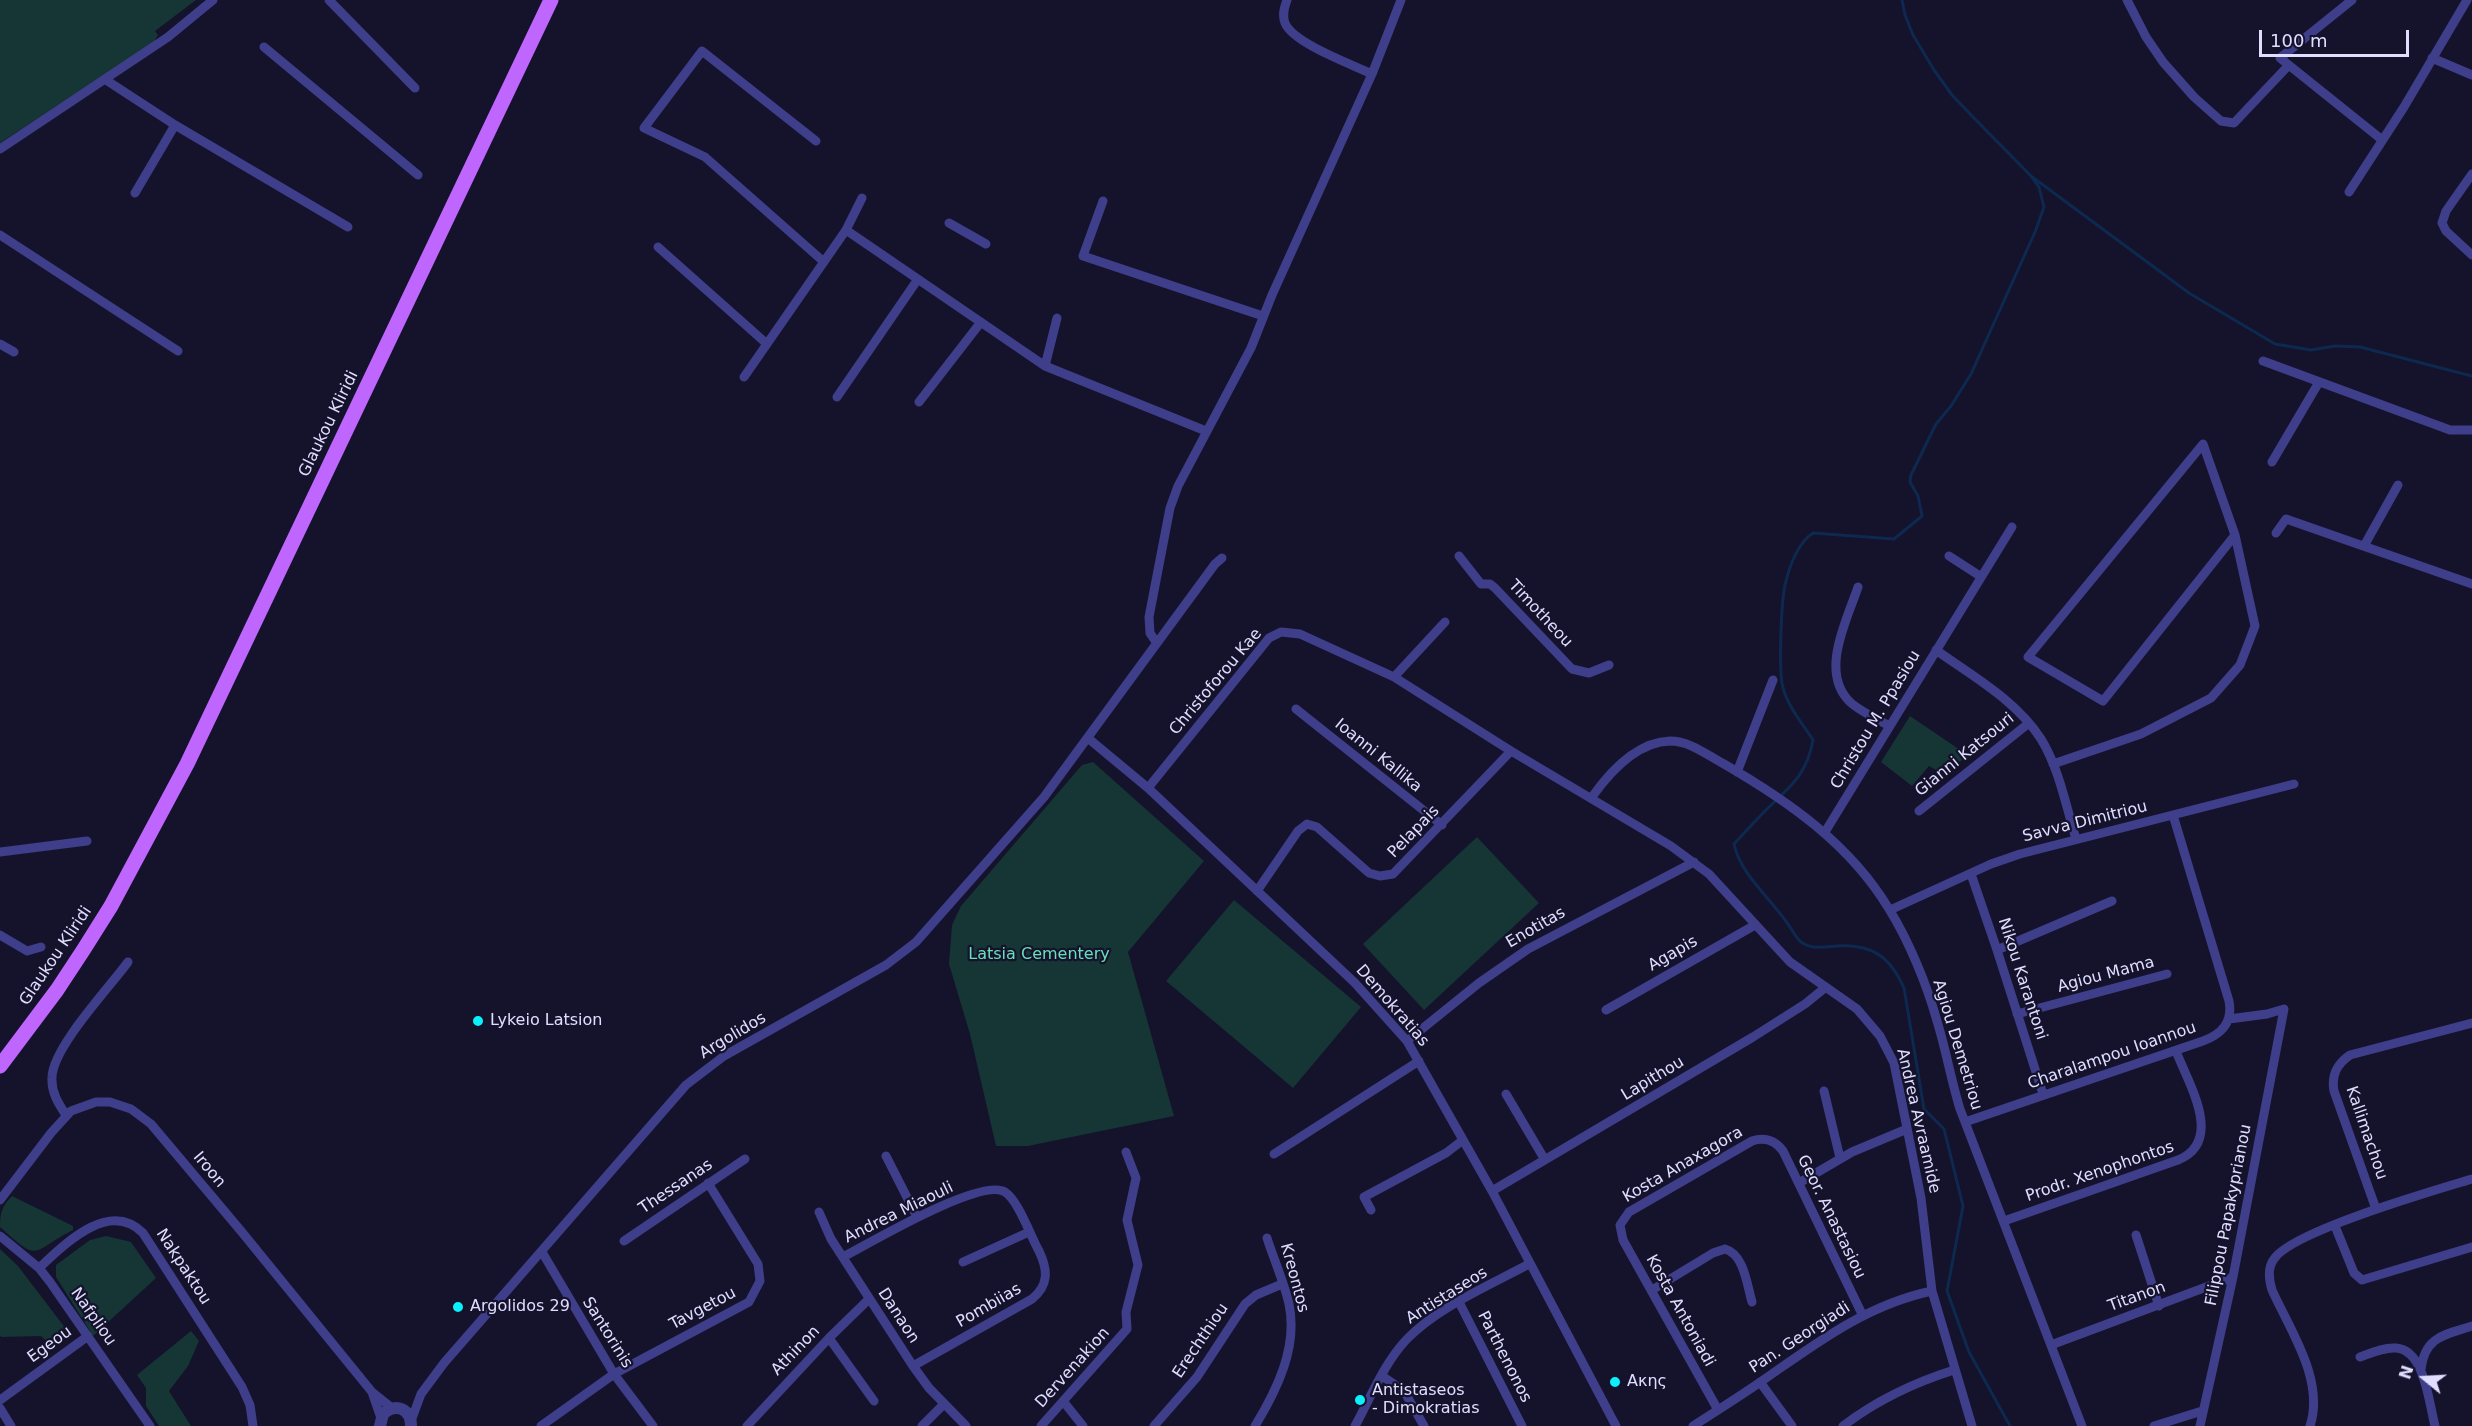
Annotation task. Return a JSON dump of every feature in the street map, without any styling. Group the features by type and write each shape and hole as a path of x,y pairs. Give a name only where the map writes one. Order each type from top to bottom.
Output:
{"main road":[{"name":"Glaukou Kliridi","path":"0,1066 57,990 84,949 187,764 550,0"},
{"name":"Glaukou Kliridi","path":"0,1049 77,945 134,861"}],"street":[{"path":"0,149 168,37 213,0"},
{"path":"329,0 415,88"},
{"path":"1287,0 1283,11 1286,25 1296,38 1371,74"},
{"path":"1156,642 1149,633 1148,622 1170,508 1206,431 1245,362 1401,0"},
{"path":"2127,0 2146,38 2163,62 2194,97 2221,121 2234,123 2288,66"},
{"path":"2352,0 2336,4 2280,58 2381,139"},
{"path":"2349,192 2381,139 2404,107 2467,0"},
{"path":"264,47 418,175"},
{"path":"816,141 702,51 644,128 705,157 824,262"},
{"path":"2432,58 2472,75"},
{"path":"106,80 175,125 348,227"},
{"path":"135,193 175,125"},
{"path":"2472,174 2446,211 2442,223 2446,231 2472,255"},
{"path":"744,377 846,230 862,198"},
{"path":"1103,201 1083,256 1263,316"},
{"path":"949,223 987,244"},
{"path":"846,230 1045,366 1206,431"},
{"path":"0,236 178,351"},
{"path":"658,247 767,344"},
{"path":"837,397 918,279"},
{"path":"1045,366 1057,318"},
{"path":"919,402 981,322"},
{"path":"0,344 15,352"},
{"path":"2264,361 2450,430 2472,430"},
{"path":"2272,462 2319,382"},
{"path":"2053,764 2141,734 2211,698 2240,665 2254,626 2235,535 2203,444 2028,657 2103,701 2235,535"},
{"path":"2364,546 2398,485"},
{"path":"2276,533 2286,519 2472,584"},
{"name":"Christou M. Ppasiou","path":"1825,832 2012,527"},
{"name":"Timotheou","path":"1460,556 1481,584 1490,584 1495,588 1572,669 1585,673 1609,665"},
{"path":"1949,556 1980,576"},
{"name":"Argolidos","path":"411,1423 421,1394 454,1351 542,1252 676,1094 697,1075 724,1056 880,969 916,942 1044,797 1089,739 1156,642 1222,558"},
{"path":"1858,587 1838,651 1837,678 1850,702 1890,726"},
{"path":"1394,677 1445,622"},
{"name":"Christoforou Kae","path":"1148,788 1263,645 1275,634 1281,632 1300,634 1394,677 1511,752"},
{"path":"1936,650 2002,698 2029,723 2053,764 2076,839"},
{"path":"1737,772 1773,680"},
{"name":"Ioanni Kallika","path":"1296,710 1442,825"},
{"name":"Gianni Katsouri","path":"1920,811 2029,723"},
{"name":"Demokratias","path":"1089,739 1148,788 1355,983 1407,1041 1491,1191 1616,1426"},
{"name":"Agiou Demetriou","path":"1592,798 1610,774 1633,756 1651,746 1668,741 1691,746 1792,806 1825,832 1860,870 1890,910 1907,944 1936,1018 1951,1081 1965,1122 2082,1426"},
{"name":"Andrea Avraamide","path":"1511,752 1592,798 1694,862 1716,881 1791,962 1857,1010 1886,1045 1893,1063 1921,1198 1932,1291 1972,1426"},
{"name":"Pelapais","path":"1257,891 1298,831 1307,824 1317,827 1365,870 1380,876 1398,870 1511,752"},
{"name":"Savva Dimitriou","path":"1890,910 2006,859 2294,784"},
{"path":"2173,815 2229,1001 2229,1019"},
{"path":"0,852 87,841"},
{"name":"Enotitas","path":"1407,1041 1479,983 1528,949 1694,862"},
{"name":"Nikou Karantoni","path":"1971,874 2043,1094"},
{"path":"1997,950 2112,901"},
{"name":"Agapis","path":"1606,1010 1755,925"},
{"path":"0,935 27,951 41,947"},
{"path":"66,1115 56,1100 52,1083 56,1057 128,962"},
{"name":"Agiou Mama","path":"2017,1014 2167,975"},
{"name":"Lapithou","path":"1491,1191 1753,1037 1805,1004 1826,987"},
{"name":"Filippou Papakyprianou","path":"2200,1426 2233,1277 2284,1009 2267,1014 2229,1019"},
{"name":"Charalampou Ioannou","path":"1965,1122 2215,1036 2229,1019"},
{"name":"Kallimachou","path":"2376,1209 2334,1091 2333,1079 2336,1069 2350,1055 2472,1023"},
{"name":"Prodr. Xenophontos","path":"2004,1221 2178,1160 2192,1153 2200,1142 2202,1120 2176,1051"},
{"path":"1274,1154 1419,1061"},
{"path":"1824,1091 1840,1158"},
{"path":"1506,1094 1545,1160"},
{"name":"Iroon","path":"0,1200 66,1115 82,1105 103,1101 123,1106 144,1118 241,1231 372,1392 397,1408"},
{"path":"1799,1183 1840,1158 1907,1129"},
{"name":"Geor. Anastasiou","path":"1766,1139 1780,1148 1862,1314"},
{"name":"Kosta Anaxagora","path":"1620,1225 1624,1216 1632,1210 1752,1141 1766,1139"},
{"path":"1371,1210 1364,1197 1446,1153 1463,1140"},
{"name":"Dervenakion","path":"1041,1426 1127,1329 1126,1312 1138,1264 1127,1220 1136,1178 1126,1152"},
{"path":"886,1156 917,1217"},
{"name":"Thessanas","path":"624,1241 745,1159"},
{"path":"2310,1426 2314,1403 2309,1375 2272,1290 2269,1278 2274,1259 2282,1251 2376,1209 2472,1179"},
{"name":"Tavgetou","path":"541,1426 614,1374 749,1302 756,1291 760,1275 756,1258 708,1183"},
{"name":"Andrea Miaouli","path":"843,1257 917,1217 984,1191 1002,1190"},
{"name":"Pombiias","path":"913,1366 1032,1299 1041,1290 1046,1278 1045,1264 1013,1200 1002,1190"},
{"name":"Danaon","path":"819,1212 831,1239 913,1366 929,1388 966,1426"},
{"name":"Nakpaktou","path":"39,1268 68,1243 95,1225 120,1220 135,1226 143,1233 242,1387 250,1405 253,1426"},
{"name":"Kosta Antoniadi","path":"1620,1225 1623,1240 1718,1410"},
{"path":"2335,1226 2354,1273 2362,1280 2472,1247"},
{"path":"963,1262 1029,1232"},
{"path":"2136,1235 2159,1306"},
{"name":"Nafpliou","path":"0,1236 39,1268 150,1426"},
{"name":"Kreontos","path":"1255,1426 1272,1394 1288,1351 1291,1321 1288,1302 1267,1238"},
{"path":"1652,1290 1717,1251 1725,1249 1734,1253 1739,1260 1752,1302"},
{"name":"Santorinis","path":"542,1252 614,1374 653,1426"},
{"name":"Antistaseos","path":"1355,1426 1382,1376 1410,1336 1459,1302 1529,1264"},
{"name":"Titanon","path":"2051,1345 2233,1277"},
{"name":"Erechthiou","path":"1154,1426 1197,1377 1245,1304 1256,1295 1282,1284"},
{"name":"Pan. Georgiadi","path":"1693,1426 1822,1338 1862,1314 1897,1300 1932,1291"},
{"name":"Athinon","path":"747,1426 828,1338 869,1299"},
{"name":"Parthenonos","path":"1459,1302 1522,1426"},
{"path":"2421,1369 2424,1354 2435,1339 2472,1326"},
{"name":"Egeou","path":"0,1400 88,1336"},
{"path":"828,1338 874,1401"},
{"path":"2360,1357 2384,1349 2398,1348 2411,1354 2421,1369 2435,1426"},
{"path":"1843,1426 1889,1395 1954,1370"},
{"path":"1382,1376 1404,1391 1424,1426"},
{"path":"1760,1382 1792,1426"},
{"name":"Iroon","path":"372,1392 381,1422"},
{"name":"Argolidos","path":"397,1408 421,1394"},
{"path":"1063,1401 1083,1426"},
{"path":"922,1426 944,1404"},
{"path":"0,1408 11,1426"},
{"path":"381,1422 397,1408 411,1423"},
{"path":"2154,1426 2202,1411"}],"green space":[{"path":"0,0 196,0 155,31 158,35 154,42 0,143"},
{"path":"1910,716 1969,756 1941,773 1929,766 1912,786 1881,762"},
{"name":"Latsia Cementery","path":"1093,762 1204,861 1128,952 1174,1116 1028,1146 996,1146 970,1034 949,964 952,925 961,906 1082,765"},
{"path":"1477,837 1539,903 1424,1010 1363,944"},
{"path":"1234,900 1361,1007 1293,1088 1166,981"},
{"path":"12,1196 73,1226 73,1230 36,1251 30,1250 0,1227 2,1210"},
{"path":"106,1236 131,1242 156,1278 93,1336 56,1277 56,1265 90,1240"},
{"path":"0,1249 18,1266 66,1329 64,1340 54,1348 41,1336 1,1337"},
{"path":"191,1331 199,1341 188,1366 169,1391 191,1426 159,1426 146,1406 146,1388 137,1375"}],"waterway":[{"path":"1902,0 1913,35 1934,70 1952,95 1974,118 2031,176 2189,293 2275,344 2311,350 2335,346 2360,347 2472,376"},
{"path":"2010,1426 1969,1352 1947,1291 1963,1206 1944,1129 1924,1109 1904,988 1899,977 1886,961 1870,950 1850,946 1814,947 1801,942 1748,874 1737,855 1734,844 1797,779 1807,762 1813,740 1790,705 1782,683 1783,601 1786,581 1793,561 1803,542 1813,533 1894,539 1922,516 1918,496 1910,482 1911,475 1936,424 1951,406 1971,374 2035,232 2044,207 2039,187 2031,176"}],"place":[{"name":"Lykeio Latsion","path":"478,1021"},
{"name":"Argolidos 29","path":"458,1307"},
{"name":"Ακης","path":"1615,1382"},
{"name":"Antistaseos - Dimokratias","path":"1360,1400"}]}
